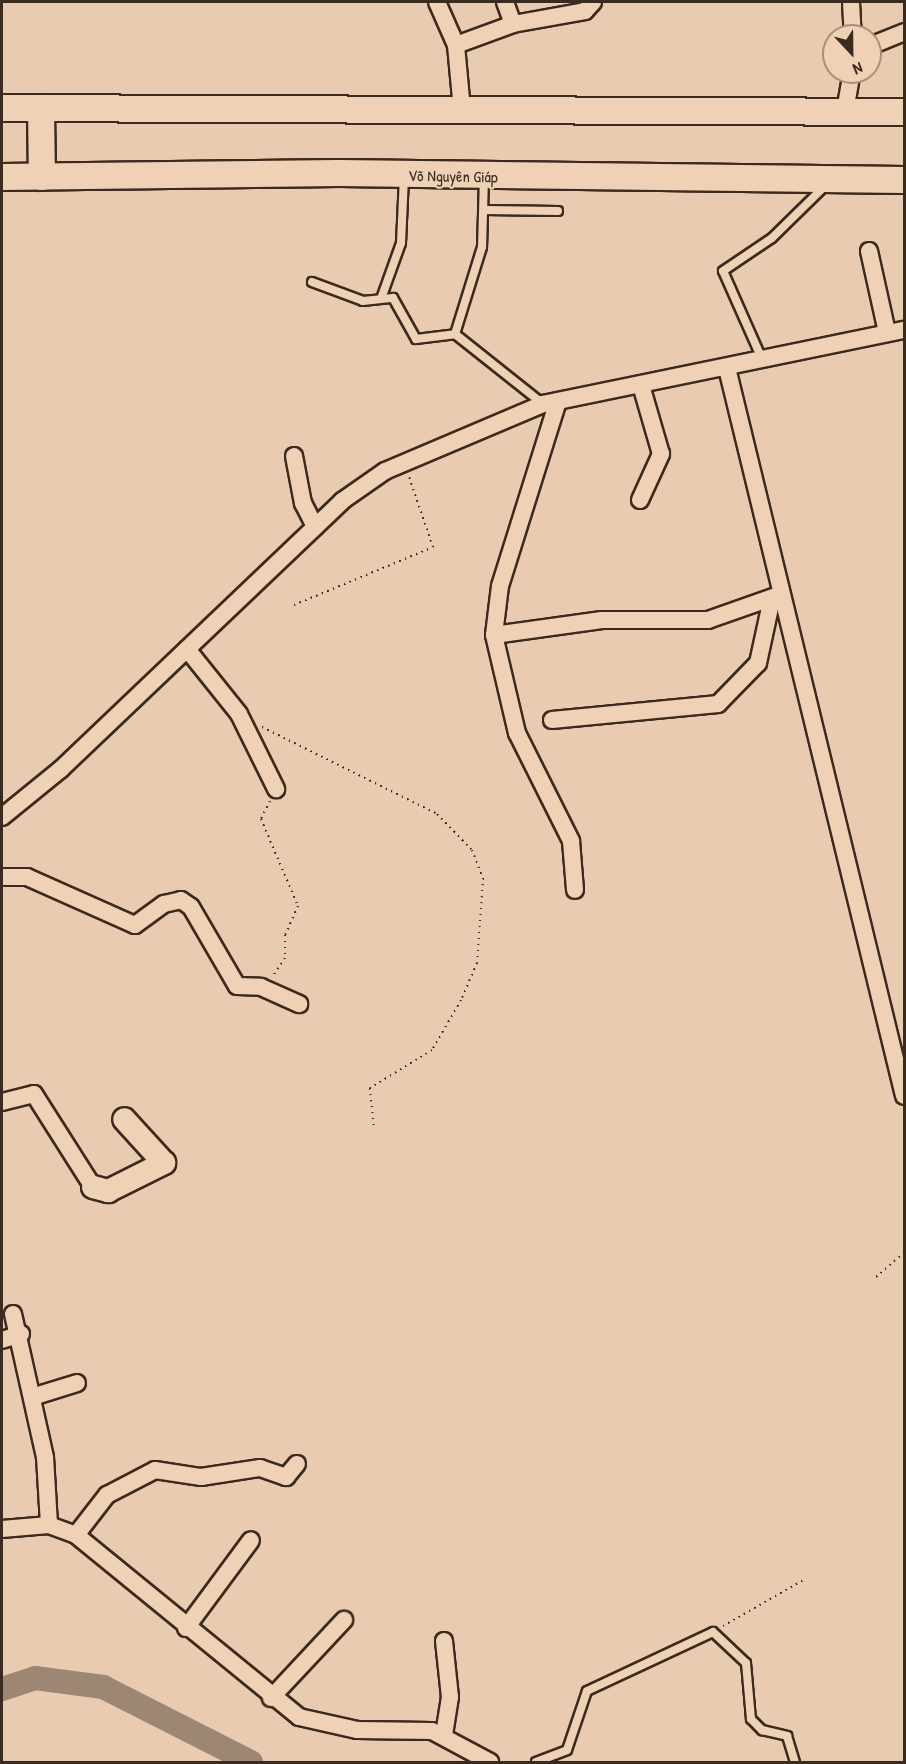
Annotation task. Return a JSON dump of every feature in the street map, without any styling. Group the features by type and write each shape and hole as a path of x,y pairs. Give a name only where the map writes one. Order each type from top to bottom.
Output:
{"main road":[{"path":"2,108 904,112"},
{"path":"41,108 42,177"},
{"name":"Võ Nguyên Giáp","path":"2,177 404,175 904,180"},
{"path":"93,1187 108,1191 164,1163 124,1119"}],"street":[{"path":"437,2 456,45 462,110"},
{"path":"505,2 513,24"},
{"path":"456,45 513,24 585,11 593,2"},
{"path":"851,2 853,24"},
{"path":"882,41 904,32"},
{"path":"846,111 850,84"},
{"path":"869,251 887,333"},
{"path":"2,817 61,769 355,490 404,463 551,402 727,368 904,330"},
{"path":"727,368 777,596 904,1096"},
{"path":"640,500 662,454 641,385"},
{"path":"551,402 500,586 494,635 517,733 571,842 575,890"},
{"path":"294,456 303,502 315,527"},
{"path":"494,635 602,620 708,620 777,596"},
{"path":"552,720 718,704 758,663 777,596"},
{"path":"187,649 239,714 276,789"},
{"path":"2,877 27,877 135,925 164,904 181,900 191,908 237,986 261,987 299,1004"},
{"path":"2,1102 34,1094 93,1187"},
{"path":"13,1314 21,1334 45,1457 49,1524"},
{"path":"2,1340 21,1334"},
{"path":"32,1396 77,1383"},
{"path":"76,1535 107,1495 155,1470 201,1477 260,1468 286,1477 297,1464"},
{"path":"2,1529 49,1524 76,1535 271,1698 299,1717 330,1727 444,1736 490,1762"},
{"path":"186,1628 251,1540"},
{"path":"271,1698 344,1620"},
{"path":"444,1641 450,1704 444,1736"}],"lane":[{"path":"382,296 401,243 404,175"},
{"path":"455,334 482,247 485,210 484,177"},
{"path":"762,360 723,271 772,238 831,179"},
{"path":"485,210 558,211"},
{"path":"312,282 363,301 382,296 393,298 416,339 455,334 551,402"},
{"path":"536,1762 567,1750 587,1691 713,1632 746,1664 752,1719 762,1730 787,1736 795,1762"}],"path":[{"path":"294,605 433,547 404,463"},
{"path":"239,714 437,814 479,864 483,878 477,963 440,1042 370,1088 374,1129"},
{"path":"261,987 285,958 285,935 298,906 261,819 276,789"},
{"path":"876,1277 904,1253"},
{"path":"713,1632 805,1579"}],"waterway":[{"path":"2,1689 35,1678 103,1687 251,1762"}]}
